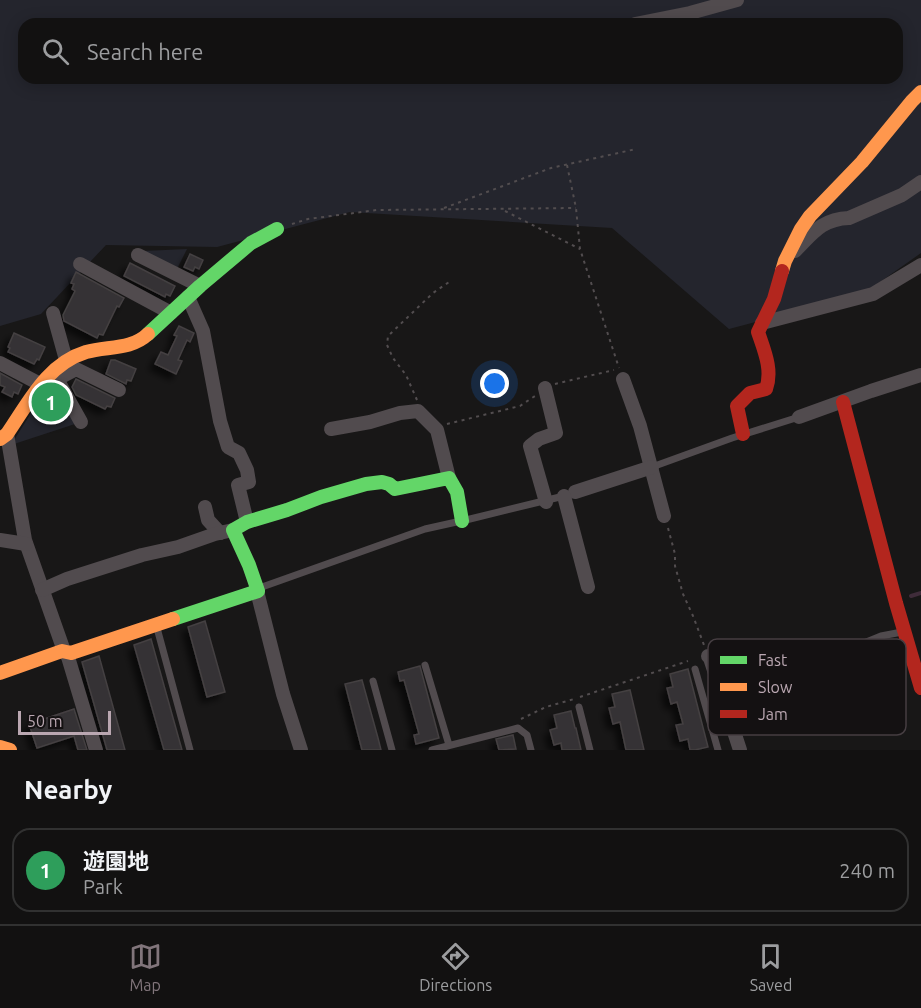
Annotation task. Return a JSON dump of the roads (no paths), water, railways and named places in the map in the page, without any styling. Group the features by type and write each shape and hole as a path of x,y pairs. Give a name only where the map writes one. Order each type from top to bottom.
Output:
{"street":[{"path":"665,18 737,0"},
{"path":"743,434 737,406 750,393 766,389 769,383 766,357 758,332 774,299 785,261 801,229 921,92"},
{"path":"785,261 822,225 840,218 849,218 902,195 921,182"},
{"path":"96,750 66,652 26,544 3,437 40,384 54,374 66,360 86,352 124,347 137,342 251,243 277,229"},
{"path":"138,255 200,286"},
{"path":"80,264 171,313"},
{"path":"762,323 873,294 921,265"},
{"path":"188,297 203,331 220,421 228,447 239,453 247,470 249,482 238,485 247,522"},
{"path":"53,313 66,360"},
{"path":"0,363 40,384"},
{"path":"54,374 76,369 119,390"},
{"path":"54,374 81,422"},
{"path":"621,374 640,426 664,516"},
{"path":"799,417 921,375"},
{"path":"545,388 556,433 539,439 530,446 546,502"},
{"path":"843,402 921,688"},
{"path":"331,429 418,411 437,430 449,478 454,482 462,521"},
{"path":"588,586 575,560 570,494 652,467"},
{"path":"42,590 67,579 226,532 247,522 366,484 389,484 395,489 449,478"},
{"path":"205,507 208,520 226,532 249,565 258,591 283,694 301,750"},
{"path":"0,540 26,544"},
{"path":"0,673 62,651 70,653 258,591"},
{"path":"735,735 740,750"},
{"path":"0,747 10,750"}],"lane":[{"path":"652,467 743,434 799,417"},
{"path":"258,591 262,587 425,529 546,502 570,494"},
{"path":"156,625 190,750"},
{"path":"874,639 904,631"},
{"path":"425,665 449,745"},
{"path":"695,669 708,715"},
{"path":"373,681 392,750"},
{"path":"579,707 590,750"},
{"path":"432,750 449,745 460,746 518,728 527,735 531,750"},
{"path":"714,735 718,750"}],"waterway":[{"path":"911,596 921,593"}],"place":[{"name":"遊園地","path":"51,402"}]}
